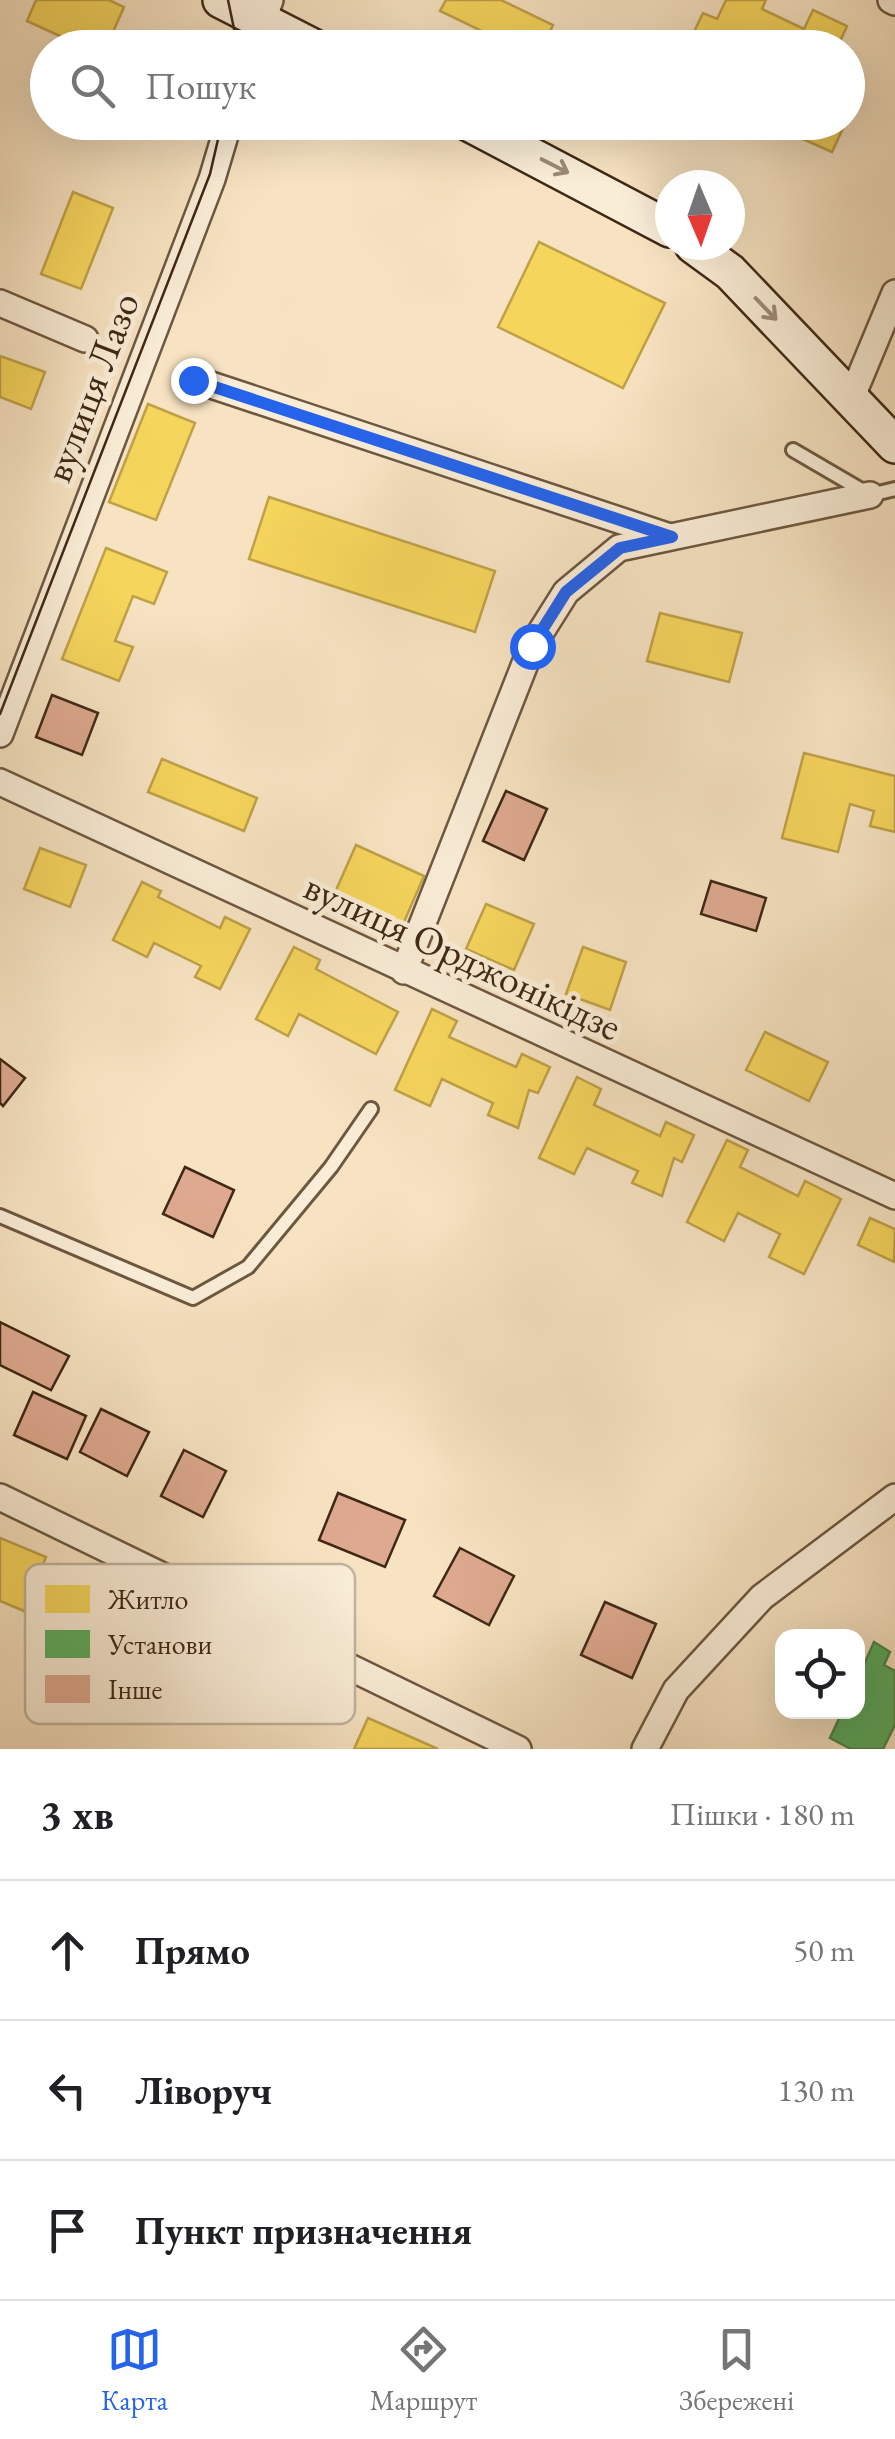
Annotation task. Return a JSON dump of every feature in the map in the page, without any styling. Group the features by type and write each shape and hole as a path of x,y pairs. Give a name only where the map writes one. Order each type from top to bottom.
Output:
{"main road":[{"path":"220,0 261,23"},
{"path":"501,140 655,220"},
{"path":"714,260 730,272 895,444"}],"street":[{"name":"вулиця Лазо","path":"0,734 223,140"},
{"path":"850,401 895,293"},
{"path":"0,303 85,339"},
{"path":"193,380 672,537"},
{"path":"404,971 532,646 566,592 620,548 882,492"},
{"name":"вулиця Орджонікідзе","path":"0,782 895,1196"},
{"path":"0,1497 138,1564"},
{"path":"645,1749 676,1690 762,1597 895,1497"},
{"path":"355,1670 518,1749"}],"lane":[{"path":"793,450 882,492"},
{"path":"0,1216 194,1298 248,1267 331,1166 371,1109"}],"building: Житло":[{"path":"36,0 109,0 124,7 114,30 47,30 27,21"},
{"path":"446,0 501,0 553,25 551,30 480,30 440,11"},
{"path":"726,0 766,0 762,9 804,29 813,10 847,26 845,30 695,30 703,13 717,19"},
{"path":"805,140 838,140 832,152"},
{"path":"73,192 113,208 81,289 41,274"},
{"path":"539,242 665,303 623,388 498,327"},
{"path":"0,356 45,372 31,409 0,397"},
{"path":"148,404 195,423 156,520 109,502"},
{"path":"269,497 495,571 475,632 249,559"},
{"path":"106,548 167,572 154,604 133,596 115,641 133,647 119,681 62,659"},
{"path":"660,613 742,633 729,682 647,661"},
{"path":"804,753 895,776 895,832 870,826 874,811 850,804 838,852 782,838"},
{"path":"162,759 257,798 244,831 148,792"},
{"path":"356,845 424,876 397,938 328,908"},
{"path":"40,848 86,865 70,907 24,889"},
{"path":"142,882 161,891 158,897 220,928 225,917 250,929 220,989 195,977 201,966 154,943 147,957 113,940"},
{"path":"486,904 534,924 514,970 466,949"},
{"path":"294,947 320,960 316,969 398,1012 376,1054 299,1014 288,1036 256,1019"},
{"path":"583,947 626,962 610,1010 566,994"},
{"path":"432,1009 457,1021 449,1037 516,1067 522,1054 550,1067 538,1093 529,1090 518,1128 488,1115 493,1103 442,1079 430,1106 395,1090"},
{"path":"765,1032 828,1062 809,1101 746,1070"},
{"path":"577,1077 601,1089 594,1105 660,1136 666,1122 694,1135 682,1162 674,1158 662,1196 632,1183 638,1171 587,1148 574,1174 539,1158"},
{"path":"727,1140 748,1150 740,1167 798,1196 805,1181 841,1199 804,1274 769,1257 780,1234 738,1213 724,1241 687,1222"},
{"path":"870,1218 895,1229 894,1262 858,1245"},
{"path":"0,1538 46,1557 43,1564 25,1564 24,1611 0,1601"},
{"path":"368,1718 438,1749 354,1749"}],"building: Установи":[{"path":"874,1642 890,1652 884,1665 895,1671 895,1725 883,1749 851,1749 830,1738 839,1719 865,1719 865,1662"}],"building: Інше":[{"path":"52,695 98,713 82,755 36,737"},
{"path":"506,791 547,809 524,860 483,841"},
{"path":"711,881 766,898 756,931 701,914"},
{"path":"0,1059 25,1078 3,1106 0,1103"},
{"path":"185,1167 234,1190 213,1237 163,1214"},
{"path":"0,1322 69,1356 51,1390 0,1365"},
{"path":"33,1392 86,1416 67,1459 14,1435"},
{"path":"101,1409 149,1432 127,1476 80,1452"},
{"path":"184,1450 226,1471 203,1517 161,1496"},
{"path":"338,1493 405,1520 385,1567 319,1540"},
{"path":"460,1548 514,1576 489,1625 434,1596"},
{"path":"605,1602 656,1624 632,1678 581,1655"}],"tram line":[{"path":"228,0 234,30"},
{"path":"0,714 210,174 218,140"}],"route":[{"path":"193,380 672,537 620,548 566,592 532,646"}]}
